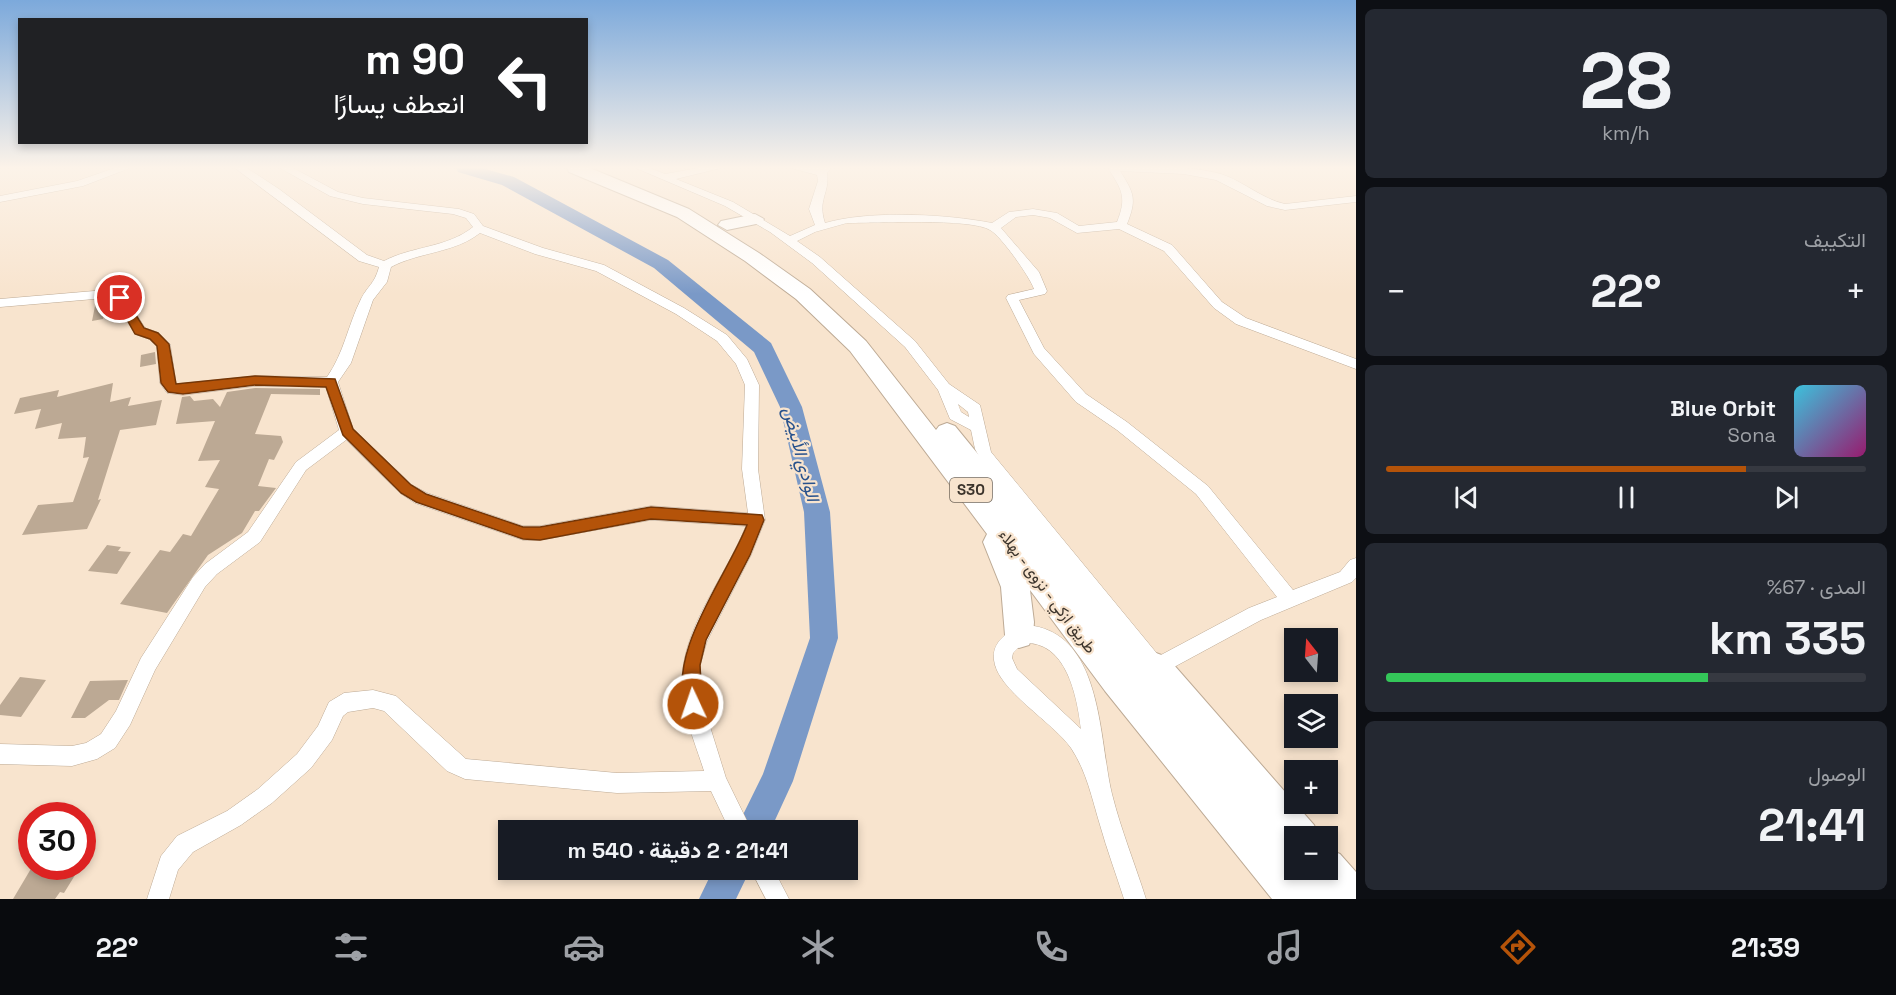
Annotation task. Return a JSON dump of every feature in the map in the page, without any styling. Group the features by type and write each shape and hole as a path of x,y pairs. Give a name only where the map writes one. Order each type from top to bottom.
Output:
{"main road":[{"name":"طريق ازكي - نزوى - بهلاء","path":"676,210 752,257 803,294 858,346 950,462 1116,681 1295,899"},
{"name":"طريق ازكي - نزوى - بهلاء","path":"701,210 727,225 811,283 873,338 1136,669 1284,850"},
{"path":"727,225 755,219"},
{"path":"950,462 1006,559 1013,576 1018,597 1019,635"},
{"path":"1156,667 1293,826"},
{"path":"1338,878 1356,899"},
{"path":"1309,880 1325,899"}],"street":[{"path":"300,210 363,258 385,265 413,251 464,238 480,228"},
{"path":"446,210 470,216 480,228 539,251 600,268 680,311 723,338 742,362 752,385 750,469 757,520 745,550 698,639 692,665 693,704 717,781 736,820"},
{"path":"739,210 791,240 898,332 944,388 955,415 971,425 978,423 986,456 1156,667 1255,614 1346,577 1356,565"},
{"path":"815,210 821,227"},
{"path":"1121,225 1128,210"},
{"path":"994,227 1013,214 1033,212 1053,215 1077,230 1121,225 1168,248 1218,305 1235,318 1356,364"},
{"path":"791,240 821,227 847,220 907,222 928,219 958,220 994,227 1035,275 1041,291 1012,298 1039,351 1081,398 1122,426 1202,490 1217,506 1290,601"},
{"path":"331,382 344,363 367,299 381,282 385,265"},
{"path":"0,303 106,294 120,298 140,331 154,336 163,344 167,383 172,389 183,390 255,381 331,382"},
{"path":"331,382 347,432 406,489 421,498 523,533 540,533 651,513 757,520"},
{"path":"0,754 72,756 90,752 108,741 123,718 148,664 199,582 211,569 254,537 301,466 314,454 347,432"},
{"path":"1099,782 1078,741 1041,703 1021,689 1003,664 1004,654 1010,642 1019,635 1035,635 1049,639 1071,660 1090,719 1099,782 1136,899"},
{"path":"158,899 169,864 186,844 234,818 265,796 315,748 336,710 344,703 358,699 373,699 389,703 454,764 465,769 616,783 717,781"},
{"path":"768,880 778,899"}],"building":[{"path":"96,301 108,301 103,319 92,321"},
{"path":"155,352 156,364 140,367 141,355"},
{"path":"113,383 110,402 131,397 128,406 162,400 156,425 120,430 98,500 101,499 87,529 22,535 38,505 73,502 89,457 83,458 86,437 58,439 62,423 35,429 41,409 14,414 20,398 59,390 57,397"},
{"path":"255,388 320,389 320,395 271,394 255,434 281,436 283,442 274,460 269,459 258,486 276,488 259,511 255,511 242,533 208,555 167,613 120,604 160,550 170,552 183,534 191,536 219,489 205,487 220,460 198,461 215,421 176,424 182,397 190,396 194,401 213,399 220,407 227,392"},
{"path":"107,545 121,547 118,551 131,552 117,574 88,571"},
{"path":"20,677 46,680 21,717 0,715 0,705"},
{"path":"128,680 119,700 109,700 85,718 71,718 90,681"},
{"path":"24,880 72,880 64,893 60,892 55,899 13,899"}],"waterway":[{"name":"الوادي الأبيض","path":"561,210 661,264 763,348 791,407 817,512 824,638 777,781 758,820"},
{"name":"الوادي الأبيض","path":"717,899 727,880"}],"route":[{"path":"120,298 140,331 154,336 163,344 167,383 172,389 183,390 255,381 331,382 347,432 406,489 421,498 523,533 540,533 651,513 757,520 745,550 698,639 692,665 693,704"}]}
